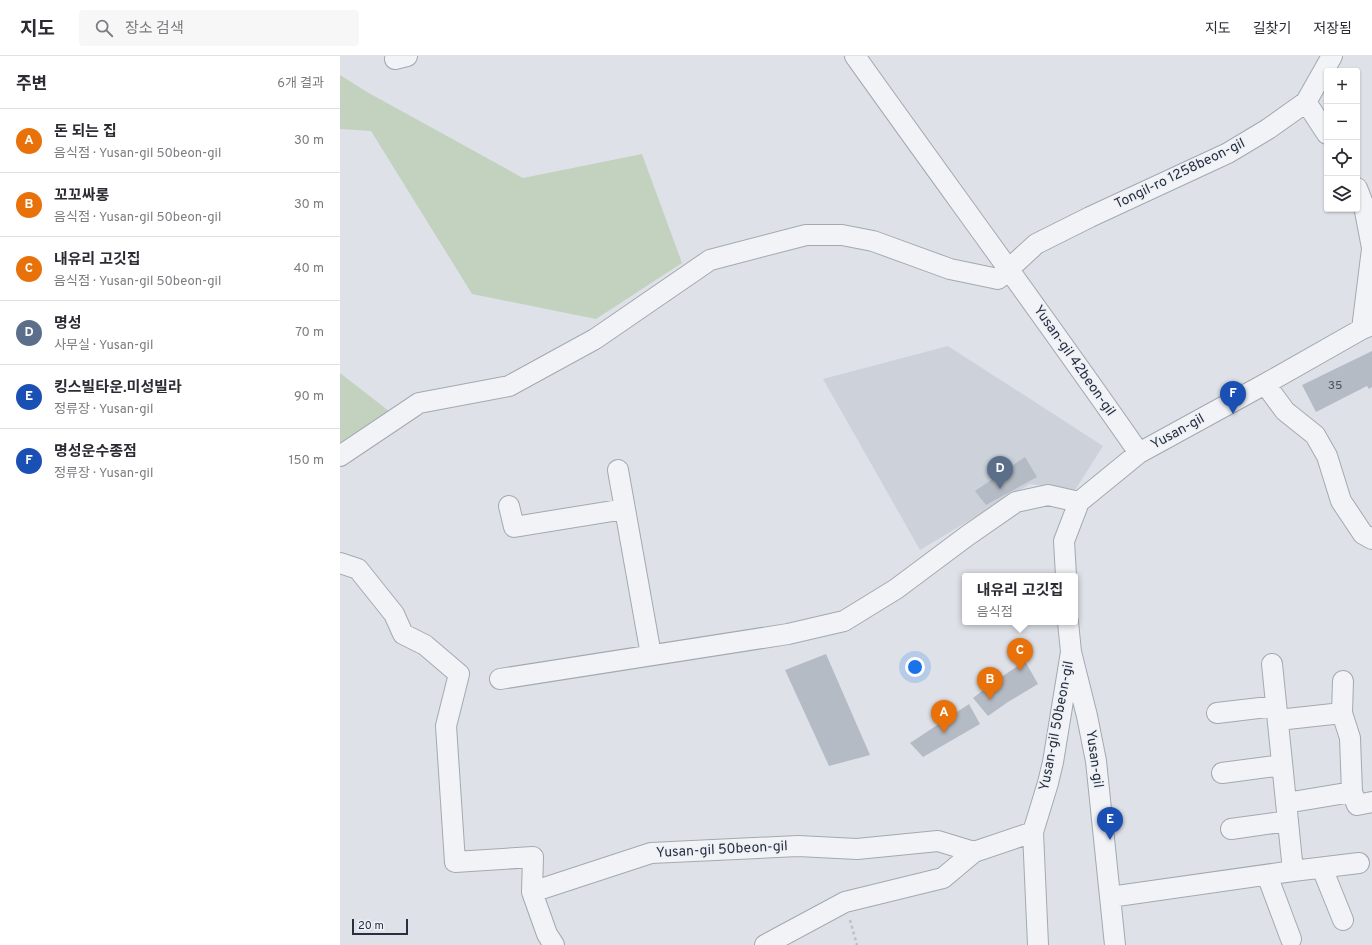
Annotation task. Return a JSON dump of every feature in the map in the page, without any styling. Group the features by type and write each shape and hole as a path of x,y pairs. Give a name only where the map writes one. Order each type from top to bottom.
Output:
{"street":[{"name":"Yusan-gil 42beon-gil","path":"855,56 1061,341 1139,453"},
{"name":"Tongil-ro 1258beon-gil","path":"340,456 419,402 510,386 595,339 710,260 806,235 842,235 872,240 957,270 998,279 1036,244 1090,217 1228,153 1268,130 1306,102 1332,56"},
{"path":"1306,102 1324,129"},
{"path":"1360,196 1364,206 1372,248 1367,327"},
{"name":"Yusan-gil","path":"1066,573 1064,541 1079,502 1139,453 1367,327"},
{"path":"1265,384 1285,410 1315,435 1327,456 1341,501 1364,534 1372,539"},
{"path":"618,470 651,655"},
{"path":"500,679 788,634 844,621 896,589 967,536 1016,502 1048,495 1079,502"},
{"path":"509,506 514,527 625,510"},
{"path":"340,563 358,569 394,614 403,634 425,645 459,674 446,726 455,862 533,857 532,892 547,934 554,945"},
{"name":"Yusan-gil","path":"1068,625 1072,652 1088,716 1096,761 1115,945"},
{"name":"Yusan-gil 50beon-gil","path":"1038,945 1033,832 1053,762 1072,652"},
{"path":"1272,664 1293,871"},
{"path":"1343,681 1342,712 1350,738 1352,792 1357,805 1372,802"},
{"path":"1217,713 1342,712"},
{"path":"1222,774 1282,765"},
{"path":"1231,829 1352,792"},
{"path":"765,945 845,902 943,878 974,852 1033,832"},
{"name":"Yusan-gil 50beon-gil","path":"532,892 651,853 798,846 857,849 938,841 974,852"},
{"path":"1110,897 1359,863"},
{"path":"1322,868 1343,920"},
{"path":"1267,875 1291,939"}],"path":[{"path":"845,902 857,945"}],"shaded area":[{"path":"948,346 1103,446 1075,490 1030,484 920,550 823,379"}],"green space":[{"path":"340,75 367,92 523,178 642,154 682,263 596,319 472,294 371,131 340,129"},
{"path":"340,373 389,411 340,457"}],"building":[{"path":"1372,351 1372,387 1369,389 1367,386 1316,412 1302,385"},
{"path":"1025,457 1037,477 986,505 975,491"},
{"path":"826,654 870,755 829,766 785,670"},
{"path":"1025,661 1038,684 988,716 973,698"},
{"path":"969,704 980,724 923,757 910,743"}],"place":[{"name":"명성운수종점","path":"1233,414"},
{"name":"명성","path":"1000,489"},
{"name":"내유리 고깃집","path":"1020,671"},
{"name":"꼬꼬싸롱","path":"990,700"},
{"name":"돈 되는 집","path":"944,733"},
{"name":"킹스빌타운.미성빌라","path":"1110,840"}]}
